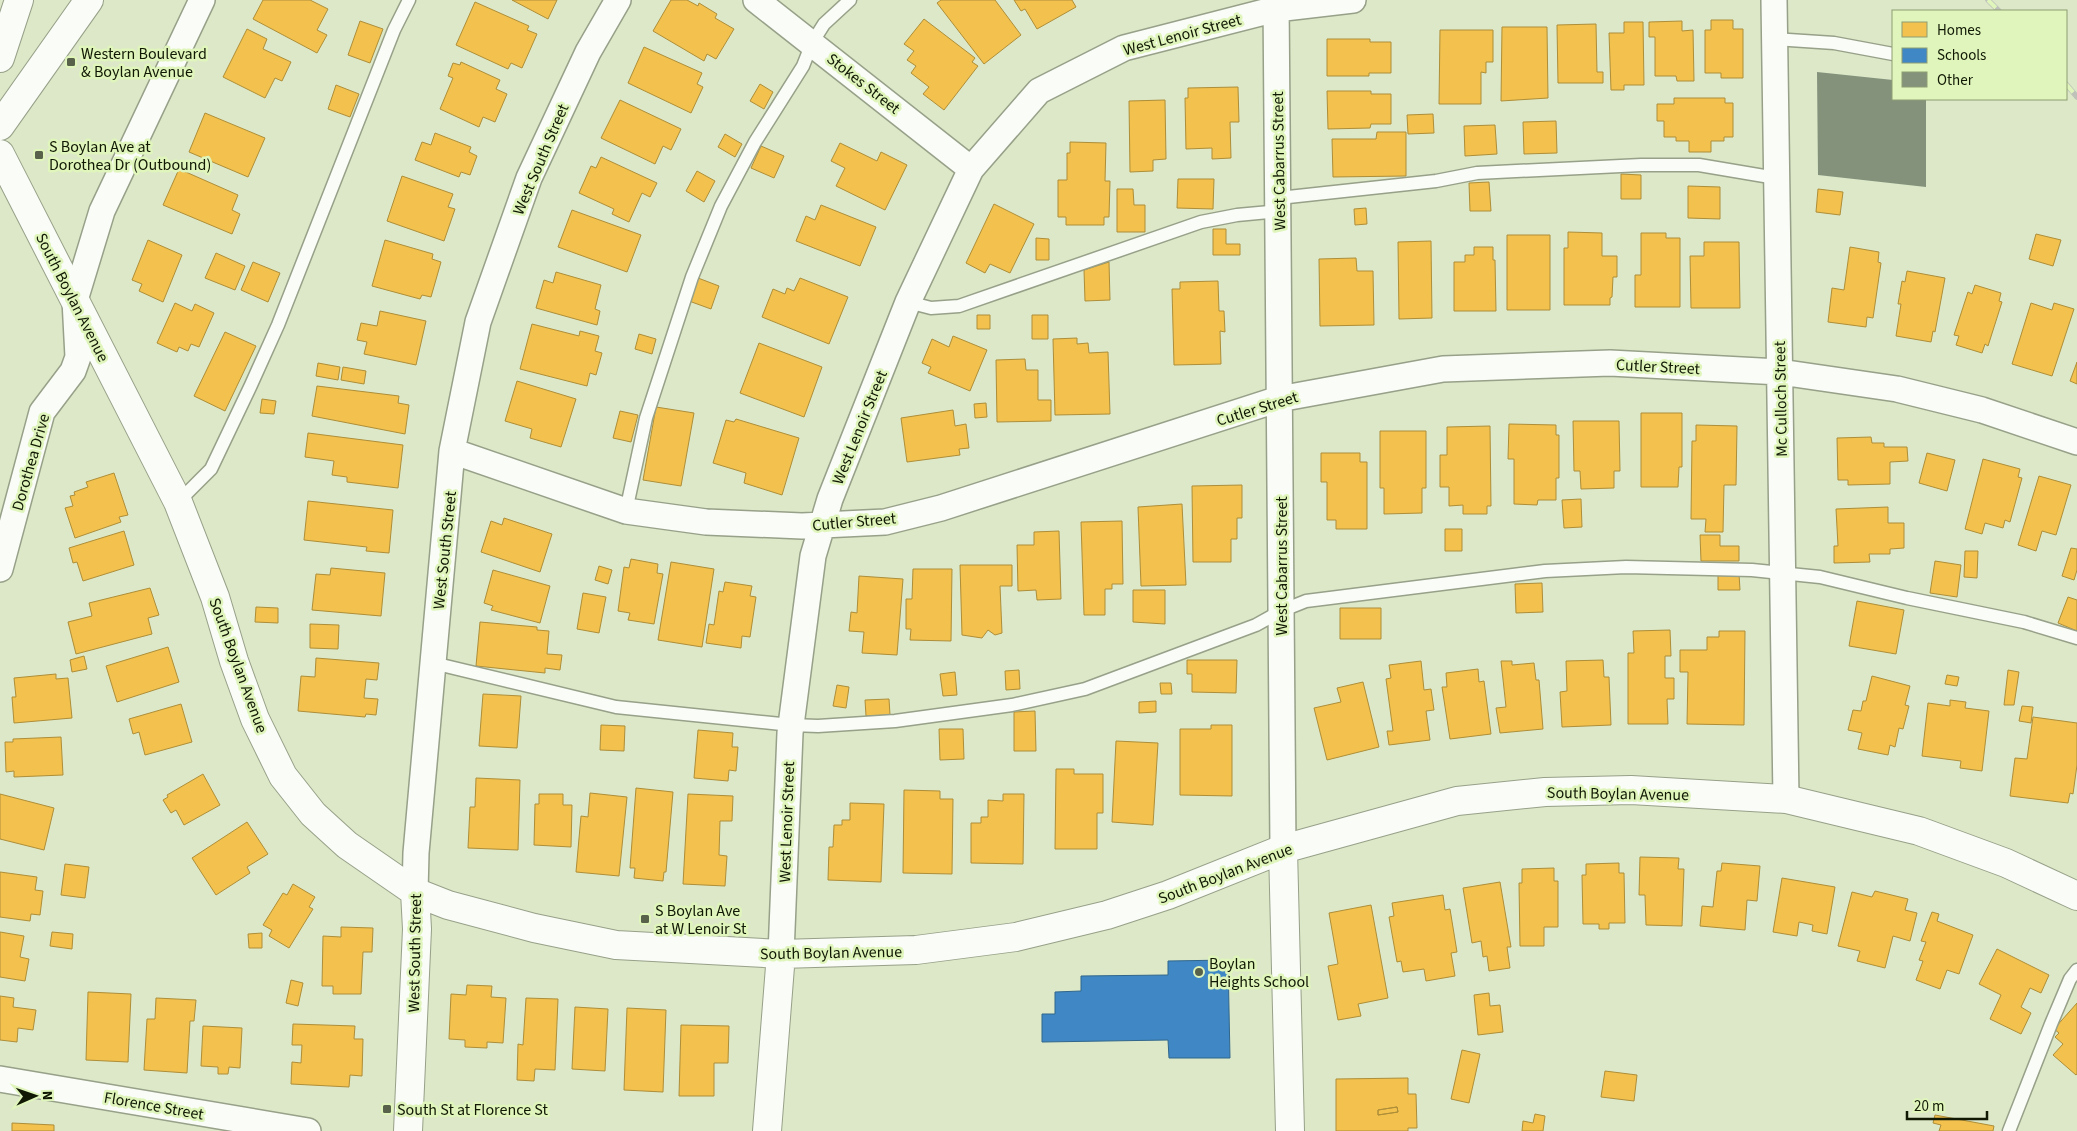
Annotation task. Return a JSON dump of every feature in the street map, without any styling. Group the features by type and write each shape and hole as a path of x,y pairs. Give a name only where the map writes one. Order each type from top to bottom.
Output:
{"street":[{"path":"0,10 7,0"},
{"path":"0,58 19,0"},
{"path":"0,126 89,0"},
{"name":"Dorothea Drive","path":"0,569 42,412 73,371 78,357 75,300 102,211 202,0"},
{"name":"West South Street","path":"408,1131 417,929 415,892 416,853 452,451 478,322 528,178 588,52 618,0"},
{"name":"Stokes Street","path":"756,0 971,169"},
{"name":"West Lenoir Street","path":"767,1131 781,954 791,725 813,556 821,525 908,302 971,169 1039,91 1124,48 1276,5 1353,0"},
{"name":"Mc Culloch Street","path":"1774,0 1786,799"},
{"name":"West Cabarrus Street","path":"1276,5 1283,849 1290,1131"},
{"name":"South Boylan Avenue","path":"0,154 178,502 215,597 234,661 255,719 284,776 313,814 347,845 415,892 448,905 534,928 616,945 781,954 916,950 1016,937 1108,915 1168,895 1283,849 1458,801 1545,792 1632,790 1786,799 1919,831 2006,863 2077,896"},
{"name":"Cutler Street","path":"452,451 626,511 706,522 821,525 885,522 942,508 1279,399 1443,369 1610,363 1780,372 1897,389 1982,410 2077,442"},
{"name":"Florence Street","path":"0,1079 308,1131"}],"lane":[{"path":"178,502 211,469 251,385 278,325 394,30 409,0"},
{"path":"626,511 646,418 692,277 721,206 755,142 802,66 812,43 824,24 850,0"},
{"path":"1774,39 1834,44 1892,54"},
{"path":"908,302 931,308 959,306 1201,222 1279,204 1436,181 1477,173 1641,164 1699,165 1776,178"},
{"path":"433,663 616,707 791,725 818,726 895,721 1012,705 1085,689 1256,625 1281,611 1306,601 1545,571 1626,567 1752,570 1820,577 1907,598 2024,622 2077,638"},
{"path":"2009,1131 2070,979 2077,970"}],"building: Homes":[{"path":"263,0 310,0 328,9 317,30 327,35 317,53 253,19"},
{"path":"512,0 557,0 548,19"},
{"path":"671,0 687,0 698,6 699,3 717,14 715,18 734,29 716,59 707,54 704,61 653,31"},
{"path":"941,0 995,0 1021,35 984,64 937,3"},
{"path":"1014,0 1072,0 1076,7 1037,29 1025,9 1021,11"},
{"path":"475,2 529,26 527,30 537,34 522,68 511,63 508,69 456,45"},
{"path":"924,19 975,58 972,62 978,66 944,110 923,94 929,87 911,73 916,66 907,60 914,51 904,44"},
{"path":"1711,20 1733,20 1733,29 1743,29 1743,78 1721,78 1721,73 1705,73 1705,30 1711,30"},
{"path":"360,21 383,29 370,63 348,55"},
{"path":"1682,21 1682,31 1693,30 1694,81 1677,81 1676,76 1655,76 1655,37 1649,37 1649,22"},
{"path":"1624,22 1643,22 1644,85 1624,85 1624,90 1611,90 1609,33 1624,33"},
{"path":"1596,24 1597,72 1603,72 1603,83 1558,83 1557,25"},
{"path":"1502,27 1547,27 1548,98 1501,101"},
{"path":"247,29 267,39 263,49 291,62 282,81 275,78 265,98 223,77"},
{"path":"1440,30 1493,30 1493,62 1486,62 1486,73 1481,72 1481,104 1439,104"},
{"path":"1327,39 1370,39 1370,42 1391,42 1391,73 1369,73 1369,76 1327,76"},
{"path":"644,47 702,73 697,84 703,87 691,113 628,83"},
{"path":"461,62 500,80 496,89 507,94 495,122 483,117 479,127 440,109 453,78 448,76 453,63 460,65"},
{"path":"760,84 773,92 764,109 750,101"},
{"path":"336,85 359,94 350,117 328,109"},
{"path":"1238,87 1239,122 1230,122 1231,158 1212,159 1212,148 1186,149 1185,98 1188,98 1188,88"},
{"path":"1327,91 1371,91 1371,94 1391,94 1391,124 1371,124 1370,128 1328,129"},
{"path":"1674,98 1725,98 1725,103 1733,103 1733,137 1724,137 1724,141 1711,141 1711,152 1689,152 1689,141 1676,141 1676,137 1664,137 1664,121 1657,121 1657,104 1674,104"},
{"path":"620,100 681,129 671,150 663,146 655,164 601,138"},
{"path":"1165,100 1166,159 1153,160 1153,171 1130,172 1129,101"},
{"path":"205,113 265,138 248,177 189,152"},
{"path":"1433,114 1434,133 1408,134 1407,115"},
{"path":"1556,121 1557,153 1524,154 1523,122"},
{"path":"1495,125 1497,154 1465,156 1464,126"},
{"path":"1377,132 1406,132 1406,176 1333,177 1332,139 1376,139"},
{"path":"435,133 471,147 469,152 477,156 470,175 461,172 459,177 415,160 422,142 431,145"},
{"path":"725,134 742,144 735,157 718,147"},
{"path":"1070,142 1106,143 1105,181 1110,181 1109,217 1104,217 1104,225 1066,225 1066,217 1058,217 1058,180 1067,180 1067,153 1070,153"},
{"path":"840,143 877,161 881,152 907,165 885,210 836,186 845,168 831,161"},
{"path":"761,146 784,156 774,178 751,168"},
{"path":"601,157 657,183 650,197 642,193 629,222 612,214 614,209 579,193 591,166 596,168"},
{"path":"179,169 238,195 232,210 240,214 232,234 163,205"},
{"path":"697,171 715,181 704,202 686,191"},
{"path":"1621,174 1641,175 1641,199 1621,199"},
{"path":"402,176 453,194 448,207 455,209 444,241 387,221"},
{"path":"1178,179 1214,179 1213,209 1177,208"},
{"path":"1489,182 1491,211 1470,211 1469,183"},
{"path":"1688,186 1720,187 1720,219 1688,218"},
{"path":"1117,189 1133,189 1134,205 1145,205 1145,232 1117,232"},
{"path":"1818,189 1843,192 1840,215 1816,212"},
{"path":"994,204 1034,224 1010,273 990,264 985,273 966,263"},
{"path":"821,205 876,227 860,266 796,241 806,216 815,220"},
{"path":"1366,208 1367,224 1355,225 1354,209"},
{"path":"572,210 641,235 627,272 558,247"},
{"path":"1213,229 1226,229 1226,244 1240,244 1240,255 1213,255"},
{"path":"1568,232 1602,233 1602,256 1617,256 1617,277 1613,277 1610,305 1564,305 1564,248 1568,248"},
{"path":"1641,233 1666,233 1666,238 1680,238 1680,307 1635,307 1635,275 1641,275"},
{"path":"2036,234 2061,240 2053,266 2029,259"},
{"path":"1507,235 1550,235 1550,310 1507,310"},
{"path":"1036,238 1049,239 1049,260 1036,260"},
{"path":"148,240 182,255 163,302 139,291 142,284 132,280"},
{"path":"385,240 433,254 432,259 441,262 431,297 422,295 420,299 372,286"},
{"path":"1431,241 1432,318 1399,319 1398,242"},
{"path":"1704,242 1739,242 1740,308 1691,308 1690,256 1704,256"},
{"path":"1474,247 1493,247 1496,311 1454,311 1454,262 1465,262 1465,255 1474,255"},
{"path":"1850,247 1879,252 1878,262 1881,263 1873,318 1867,317 1866,327 1828,322 1832,288 1844,290"},
{"path":"216,253 245,266 235,290 205,278"},
{"path":"1356,258 1357,271 1373,271 1374,325 1320,326 1319,259"},
{"path":"253,262 280,273 268,302 241,290"},
{"path":"1109,262 1110,300 1085,301 1084,270"},
{"path":"1907,271 1945,278 1935,332 1933,331 1931,342 1896,336 1901,304 1898,304 1902,281 1905,282"},
{"path":"556,272 601,285 595,309 600,311 597,325 536,308 544,280 553,283"},
{"path":"698,278 719,286 711,309 689,301"},
{"path":"800,278 848,297 829,344 762,317 773,289 785,294 787,288 794,291"},
{"path":"1218,281 1219,311 1224,311 1225,332 1220,331 1221,364 1174,365 1172,289 1180,289 1180,282"},
{"path":"1975,285 2001,293 1999,301 2002,302 1988,346 1985,344 1982,353 1956,345 1959,336 1954,335 1968,292 1972,294"},
{"path":"175,303 192,311 195,304 214,313 199,347 191,344 188,351 179,347 177,352 157,343"},
{"path":"2031,303 2052,310 2054,303 2074,309 2052,376 2012,364"},
{"path":"380,311 426,321 416,365 364,354 367,342 357,340 361,323 377,326"},
{"path":"977,315 990,315 990,329 977,329"},
{"path":"1032,315 1048,315 1048,339 1032,339"},
{"path":"532,324 579,336 580,331 599,336 595,351 602,353 596,375 590,373 587,386 520,369"},
{"path":"225,332 256,346 225,411 194,396"},
{"path":"639,334 656,339 652,354 635,349"},
{"path":"953,336 987,350 970,391 928,373 931,367 922,363 932,339 949,347"},
{"path":"1077,338 1077,344 1088,343 1089,353 1108,352 1110,414 1055,415 1053,339"},
{"path":"759,343 822,367 804,417 740,393"},
{"path":"1025,359 1026,370 1038,370 1038,400 1051,400 1051,421 997,422 996,360"},
{"path":"2077,362 2077,384 2070,381"},
{"path":"318,363 340,367 338,380 316,376"},
{"path":"343,367 366,371 364,384 341,380"},
{"path":"517,381 576,399 561,447 530,438 532,429 505,421"},
{"path":"317,386 399,396 398,403 409,405 405,434 312,416"},
{"path":"262,399 276,401 274,414 260,413"},
{"path":"986,403 987,417 975,418 974,404"},
{"path":"656,407 694,413 681,486 643,480"},
{"path":"953,410 955,426 966,424 969,448 959,449 960,455 907,462 901,418"},
{"path":"620,411 638,415 631,442 613,438"},
{"path":"1641,413 1682,413 1682,467 1679,467 1678,487 1641,487"},
{"path":"736,419 799,438 782,495 744,483 746,473 713,463 726,420 734,422"},
{"path":"1573,421 1619,421 1620,471 1614,471 1614,488 1581,489 1580,471 1574,471"},
{"path":"1509,424 1556,425 1556,435 1559,435 1559,478 1556,478 1556,500 1538,500 1537,505 1514,504 1514,459 1508,459"},
{"path":"1696,425 1737,426 1736,485 1724,485 1723,532 1705,532 1706,519 1691,519 1692,441 1696,441"},
{"path":"1490,426 1491,506 1487,506 1487,514 1463,514 1463,505 1449,506 1449,487 1440,487 1440,455 1447,455 1447,427"},
{"path":"1380,431 1426,431 1426,488 1422,488 1422,513 1384,514 1384,488 1380,488"},
{"path":"308,433 403,445 398,488 347,482 347,477 332,475 334,461 305,457"},
{"path":"1871,437 1872,443 1884,443 1884,447 1907,447 1908,461 1890,462 1890,484 1848,485 1848,480 1838,480 1837,438"},
{"path":"1321,453 1360,453 1360,462 1367,462 1367,529 1336,529 1336,520 1327,520 1327,482 1321,482"},
{"path":"1927,453 1955,460 1947,491 1919,483"},
{"path":"1983,459 2020,469 2018,477 2022,478 2010,522 2005,520 2003,528 1985,523 1982,534 1965,529"},
{"path":"114,473 128,515 119,517 121,522 75,538 65,508 73,506 70,496 75,495 74,492 88,487 86,482"},
{"path":"2039,476 2071,485 2056,535 2042,531 2036,551 2018,545"},
{"path":"1242,485 1242,518 1237,518 1237,539 1231,539 1231,562 1193,562 1192,486"},
{"path":"1581,499 1582,527 1564,528 1562,500"},
{"path":"308,501 393,510 389,553 366,551 367,547 304,540"},
{"path":"1182,504 1186,585 1141,586 1138,507"},
{"path":"1888,507 1888,523 1904,523 1904,548 1890,549 1890,554 1869,554 1870,562 1834,563 1834,546 1838,546 1836,509"},
{"path":"504,518 552,534 540,572 481,552 491,521 502,525"},
{"path":"1122,521 1123,584 1112,584 1112,589 1105,589 1105,615 1084,615 1081,522"},
{"path":"1445,529 1462,529 1462,551 1445,551"},
{"path":"124,531 134,565 83,581 77,562 73,563 69,548"},
{"path":"1059,531 1061,599 1037,600 1036,590 1018,591 1017,545 1034,545 1034,532"},
{"path":"1700,535 1720,535 1720,546 1739,546 1739,561 1701,561"},
{"path":"2071,548 2077,549 2077,570 2074,580 2062,576"},
{"path":"1965,551 1978,551 1977,578 1964,577"},
{"path":"631,559 658,564 657,573 663,574 654,624 628,620 630,613 618,611 624,567 629,568"},
{"path":"1935,561 1961,565 1957,597 1930,593"},
{"path":"671,562 714,569 702,647 658,640"},
{"path":"960,565 1012,565 1012,586 1000,586 1002,633 995,635 988,630 982,638 962,635"},
{"path":"599,566 612,570 608,584 595,580"},
{"path":"331,568 385,573 381,616 312,610 316,574 330,575"},
{"path":"913,569 952,569 951,641 910,640 911,629 906,629 906,599 912,599"},
{"path":"493,570 550,586 540,623 491,610 493,606 484,603"},
{"path":"1718,574 1739,574 1740,590 1718,590"},
{"path":"859,576 903,579 897,655 862,653 864,632 849,631 851,612 857,613"},
{"path":"725,582 752,586 750,596 756,597 750,637 742,636 741,648 706,643 709,624 714,625 719,591 723,592"},
{"path":"1542,583 1543,612 1516,613 1515,584"},
{"path":"150,588 159,615 148,618 152,634 76,654 68,622 92,616 89,603"},
{"path":"1133,590 1165,590 1165,624 1133,622"},
{"path":"583,593 606,597 599,633 577,629"},
{"path":"2068,597 2077,600 2077,631 2058,623"},
{"path":"1857,601 1904,610 1896,654 1849,646"},
{"path":"256,607 278,608 278,623 255,622"},
{"path":"1340,608 1381,608 1381,639 1340,639"},
{"path":"480,622 537,627 537,630 549,631 547,654 562,655 560,670 545,668 545,673 476,666"},
{"path":"310,624 339,625 338,649 310,648"},
{"path":"1670,630 1671,656 1665,656 1665,678 1674,678 1674,699 1667,699 1668,724 1628,724 1628,653 1634,653 1633,631"},
{"path":"1719,631 1745,631 1744,725 1687,724 1688,672 1680,672 1680,650 1707,650 1707,637 1719,637"},
{"path":"168,647 179,682 117,702 106,666"},
{"path":"84,656 87,669 72,672 70,660"},
{"path":"316,658 379,663 377,680 366,679 364,698 378,699 376,715 366,714 365,717 298,711 301,676 315,677"},
{"path":"1187,660 1237,660 1236,693 1192,692 1192,674 1187,674"},
{"path":"1603,660 1604,677 1609,677 1611,725 1562,727 1560,692 1567,691 1566,661"},
{"path":"1421,661 1424,690 1431,689 1434,710 1426,711 1430,740 1389,745 1387,731 1393,731 1386,679 1391,678 1389,665"},
{"path":"1501,661 1512,661 1512,665 1534,663 1536,680 1539,680 1543,729 1500,733 1496,708 1506,707"},
{"path":"1478,669 1479,682 1484,681 1491,734 1450,739 1442,687 1447,687 1446,673"},
{"path":"1019,670 1020,689 1006,690 1005,671"},
{"path":"2008,670 2019,672 2014,705 2004,705"},
{"path":"955,672 957,695 943,696 940,674"},
{"path":"56,674 56,679 68,678 72,718 14,723 12,697 16,697 14,678"},
{"path":"1947,675 1959,677 1957,686 1945,684"},
{"path":"1872,676 1910,686 1905,705 1909,706 1903,729 1899,728 1895,747 1890,745 1888,755 1858,749 1862,733 1848,730 1853,710 1861,711 1863,701 1866,701"},
{"path":"1363,682 1379,747 1327,760 1314,708 1341,702 1337,688"},
{"path":"1160,683 1171,683 1172,694 1161,694"},
{"path":"837,685 849,687 846,708 833,706"},
{"path":"483,694 521,696 517,748 479,746"},
{"path":"889,699 890,715 866,716 865,700"},
{"path":"1950,700 1966,702 1965,708 1989,711 1982,771 1960,768 1961,761 1922,756 1928,703 1950,706"},
{"path":"1156,701 1156,712 1139,713 1139,702"},
{"path":"181,704 192,742 145,755 139,732 133,734 129,719"},
{"path":"2022,706 2033,707 2031,723 2019,721"},
{"path":"1035,711 1036,751 1014,751 1014,712"},
{"path":"2033,717 2077,723 2077,765 2073,794 2070,793 2068,803 2010,796 2015,758 2027,759"},
{"path":"601,725 625,726 624,751 600,750"},
{"path":"1211,725 1232,725 1232,796 1180,795 1180,729 1211,729"},
{"path":"939,729 963,729 964,759 940,760"},
{"path":"698,730 733,733 732,747 738,747 736,771 729,770 728,781 694,778"},
{"path":"61,737 63,775 14,777 14,771 6,772 5,742 13,742 13,739"},
{"path":"1116,741 1158,743 1153,825 1112,822"},
{"path":"1056,769 1074,769 1074,774 1103,774 1103,813 1097,813 1097,849 1055,849"},
{"path":"203,774 220,805 184,825 176,810 171,813 163,800 168,797 167,795"},
{"path":"476,778 520,780 518,850 468,848 470,807 475,807"},
{"path":"636,788 673,792 666,872 664,872 663,881 634,878 635,868 630,868"},
{"path":"904,790 940,791 940,799 953,799 952,874 903,873"},
{"path":"590,793 627,797 619,876 576,872 581,816 588,817"},
{"path":"0,794 54,808 44,850 0,839"},
{"path":"539,794 563,794 563,805 572,805 571,847 534,845 535,804 539,804"},
{"path":"688,794 733,796 732,821 720,821 719,855 727,856 725,886 683,884"},
{"path":"1003,794 1024,794 1023,864 971,863 971,823 981,823 981,817 988,817 988,800 1003,801"},
{"path":"850,803 884,804 881,882 828,880 829,847 833,847 834,825 842,825 842,820 850,820"},
{"path":"247,822 268,854 247,867 250,873 216,895 192,858"},
{"path":"1640,857 1679,858 1678,869 1684,869 1682,926 1646,925 1645,895 1639,895"},
{"path":"1619,863 1619,873 1624,873 1625,923 1609,923 1609,929 1599,929 1599,924 1583,924 1582,875 1586,875 1586,864"},
{"path":"1722,863 1760,866 1757,901 1747,900 1745,930 1700,926 1702,906 1713,907 1717,871 1721,871"},
{"path":"65,864 89,867 85,898 61,895"},
{"path":"1554,868 1554,881 1558,881 1558,927 1544,927 1544,946 1520,946 1519,883 1522,883 1522,869"},
{"path":"0,872 37,877 35,890 43,891 40,915 31,914 30,921 0,917"},
{"path":"1782,878 1835,887 1827,934 1812,931 1813,925 1799,922 1797,936 1773,932"},
{"path":"1500,882 1511,947 1507,947 1510,968 1489,971 1487,956 1483,957 1481,941 1472,943 1463,888"},
{"path":"293,884 315,897 309,907 313,909 289,948 269,936 272,930 263,925 283,893 287,895"},
{"path":"1875,891 1908,899 1905,910 1917,913 1910,941 1893,936 1885,968 1857,961 1860,951 1838,946 1852,892 1872,897"},
{"path":"1443,895 1445,910 1450,909 1457,952 1451,953 1455,976 1426,981 1424,969 1403,972 1401,961 1397,962 1389,917 1394,916 1392,903"},
{"path":"1371,905 1388,998 1358,1004 1361,1016 1338,1020 1328,966 1338,964 1329,913"},
{"path":"1932,912 1939,914 1937,921 1973,935 1959,974 1947,970 1940,989 1916,980 1923,961 1919,960 1926,942 1921,941"},
{"path":"341,927 373,928 372,952 363,952 361,994 333,994 333,986 322,986 323,936 341,937"},
{"path":"0,932 24,936 20,957 29,959 25,981 0,977"},
{"path":"52,932 73,934 72,949 50,946"},
{"path":"262,933 262,948 249,948 248,934"},
{"path":"1997,949 2049,975 2041,993 2030,988 2021,1007 2031,1013 2021,1034 1990,1019 2001,995 1979,984"},
{"path":"291,980 303,983 298,1006 286,1003"},
{"path":"467,985 492,986 491,997 506,998 503,1043 487,1042 487,1048 465,1047 465,1040 449,1039 451,994 466,995"},
{"path":"88,992 131,994 128,1062 86,1060"},
{"path":"1489,993 1490,1006 1500,1005 1503,1032 1478,1035 1474,995"},
{"path":"0,996 14,998 13,1007 36,1010 33,1030 18,1028 17,1042 0,1040"},
{"path":"156,998 196,1000 194,1021 190,1021 187,1073 144,1070 147,1019 155,1019"},
{"path":"526,998 558,999 555,1070 535,1069 534,1081 517,1080 518,1044 523,1045"},
{"path":"2077,1003 2076,1075 2053,1055 2063,1044 2055,1037 2059,1033 2054,1029"},
{"path":"575,1007 608,1009 605,1071 572,1069"},
{"path":"627,1008 666,1010 663,1092 624,1090"},
{"path":"293,1024 355,1026 354,1039 363,1039 362,1076 350,1075 349,1087 291,1084 292,1062 301,1063 302,1045 292,1045"},
{"path":"681,1025 729,1026 728,1063 714,1063 714,1096 679,1096"},
{"path":"203,1026 242,1028 240,1068 229,1067 228,1074 218,1074 218,1067 201,1066"},
{"path":"1462,1050 1480,1054 1469,1103 1451,1099"},
{"path":"1605,1071 1637,1075 1634,1101 1601,1097"},
{"path":"1408,1078 1408,1094 1416,1094 1417,1128 1408,1128 1408,1131 1336,1131 1336,1079","holes":["1397,1107 1398,1112 1378,1115 1378,1110"]},
{"path":"1397,1107 1398,1112 1378,1115 1378,1110"},
{"path":"1535,1114 1545,1116 1543,1131 1522,1131 1523,1121 1533,1123"},
{"path":"1935,1115 1994,1126 1993,1131 1939,1131 1941,1125 1933,1123"},
{"path":"12,1123 54,1125 54,1131 12,1131"}],"building: Schools":[{"path":"1228,960 1230,1058 1169,1058 1168,1040 1042,1042 1042,1014 1055,1014 1055,992 1081,991 1081,976 1168,975 1168,961"}],"building: Other":[{"path":"1817,72 1892,80 1892,100 1926,100 1926,187 1818,175"}],"railway":[{"path":"1988,0 1998,10"},
{"path":"2067,85 2077,97"}],"place":[{"name":"Western Boulevard & Boylan Avenue","path":"71,62"},
{"name":"S Boylan Ave at Dorothea Dr (Outbound)","path":"39,155"},
{"name":"S Boylan Ave at W Lenoir St","path":"645,919"},
{"name":"Boylan Heights School","path":"1199,972"},
{"name":"South St at Florence St","path":"387,1109"}]}
